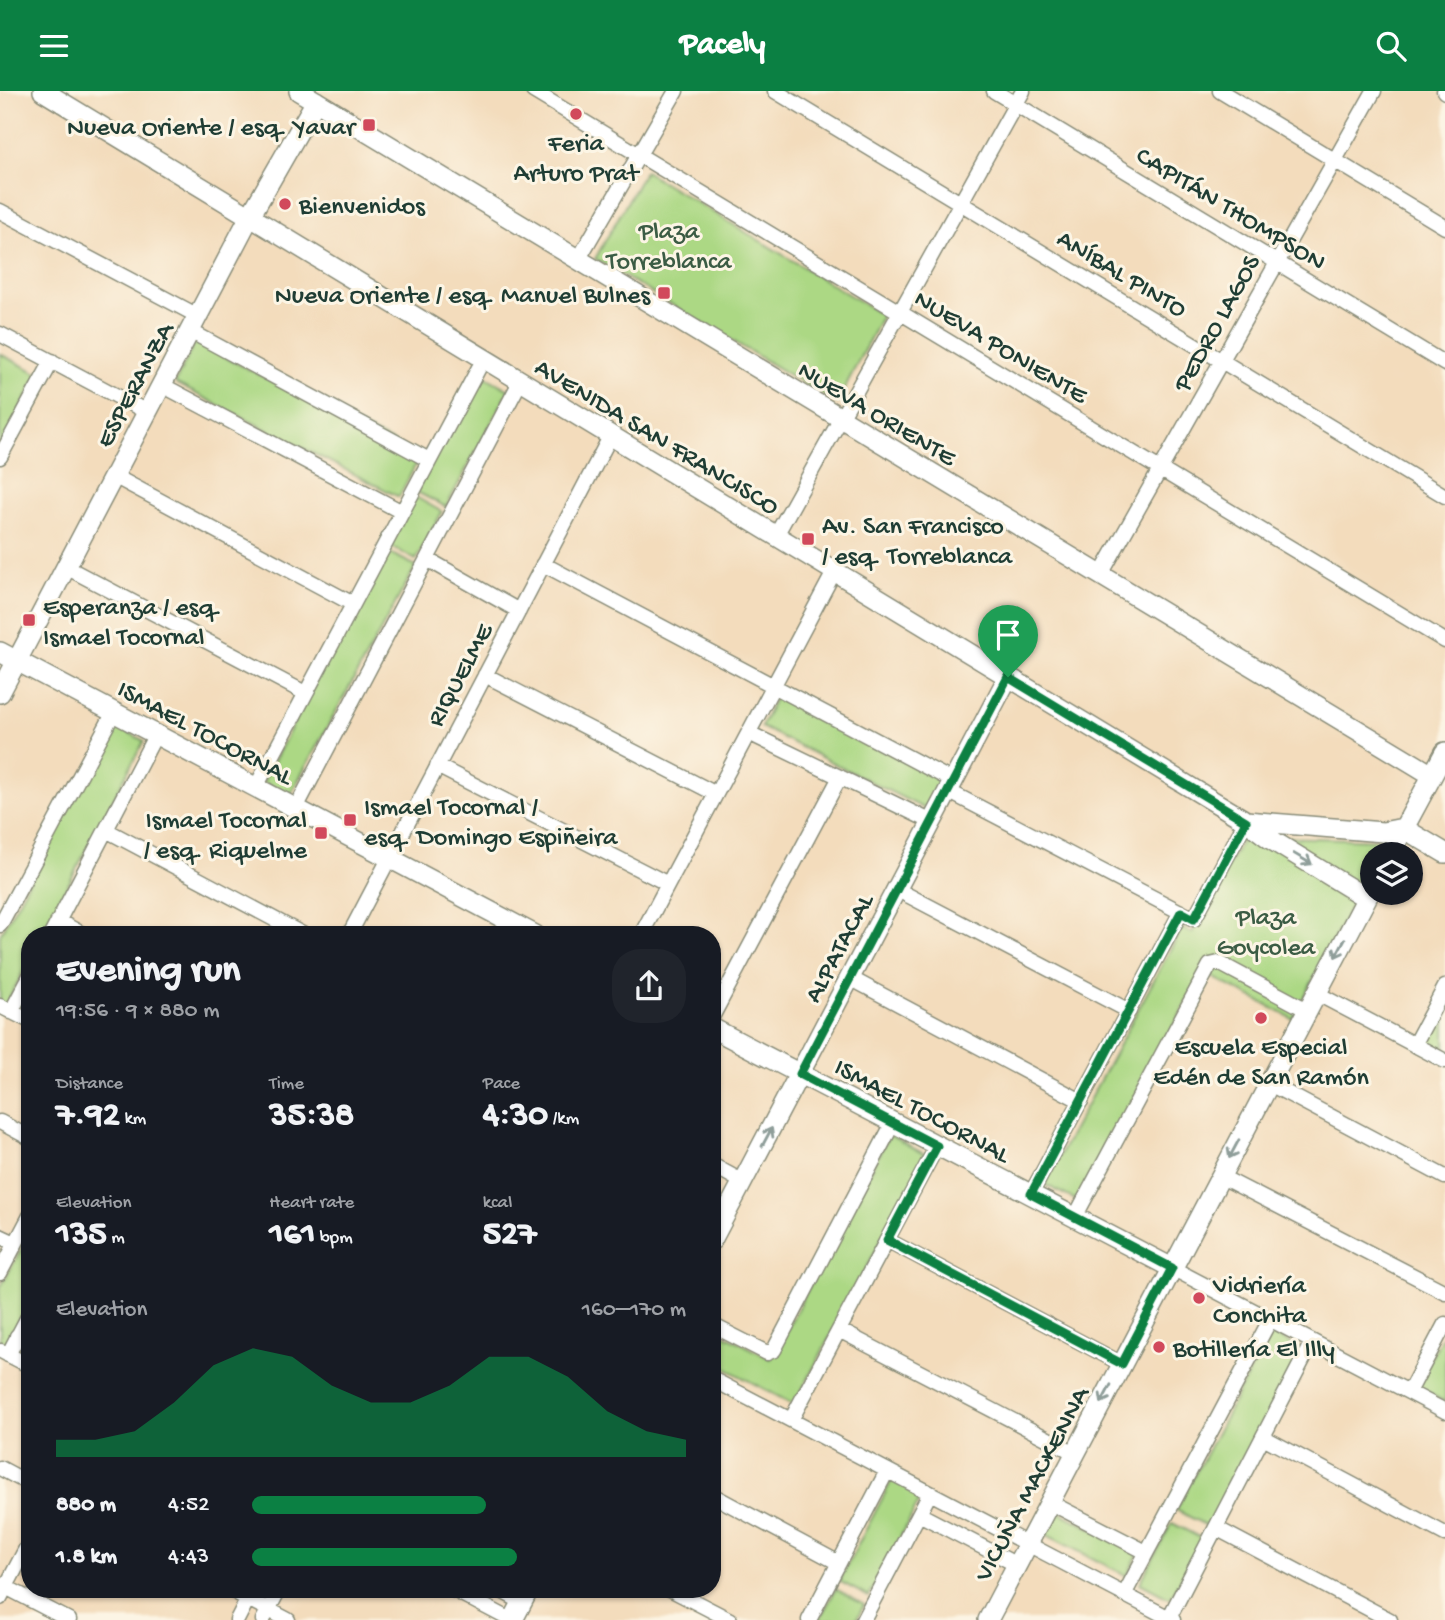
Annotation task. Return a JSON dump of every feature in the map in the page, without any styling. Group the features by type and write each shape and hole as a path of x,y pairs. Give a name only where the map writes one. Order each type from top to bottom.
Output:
{"main road":[{"name":"AVENIDA SAN FRANCISCO","path":"43,91 1246,821 1270,839 1360,888"},
{"name":"ESPERANZA","path":"0,694 8,656 66,567 312,94"},
{"name":"NUEVA ORIENTE","path":"312,94 840,420 1432,775"},
{"name":"ISMAEL TOCORNAL","path":"8,656 518,926"},
{"name":"ALPATACAL","path":"721,1223 1008,677"},
{"path":"1396,842 1445,752"},
{"name":"AVENIDA SAN FRANCISCO","path":"1246,821 1383,832 1403,828"},
{"path":"1403,828 1445,853"},
{"name":"VICUÑA MACKENNA","path":"988,1620 1363,905"},
{"name":"ISMAEL TOCORNAL","path":"721,1033 1172,1268"},
{"path":"512,1620 524,1598"}],"street":[{"name":"NUEVA PONIENTE","path":"533,91 1445,641"},
{"path":"578,260 676,91"},
{"name":"ANÍBAL PINTO","path":"775,91 1445,496"},
{"name":"CAPITÁN THOMPSON","path":"994,91 1019,97 1277,263 1445,365"},
{"path":"1220,91 1445,227"},
{"name":"PEDRO LAGOS","path":"1100,576 1374,91"},
{"path":"775,537 1019,97"},
{"path":"0,211 429,460"},
{"path":"1,336 148,412"},
{"path":"256,787 483,360"},
{"path":"0,457 51,361"},
{"path":"296,808 520,382"},
{"path":"162,385 402,512"},
{"name":"RIQUELME","path":"354,926 610,437"},
{"path":"114,476 353,604"},
{"path":"427,559 519,611"},
{"path":"544,564 774,684 950,786 1187,916"},
{"path":"66,567 305,693"},
{"path":"646,926 834,572"},
{"path":"485,675 716,794"},
{"path":"0,925 114,712"},
{"path":"748,733 932,822"},
{"path":"56,926 156,734"},
{"path":"437,766 668,884"},
{"path":"721,1000 839,777"},
{"path":"1031,1194 1129,1011 1246,821"},
{"path":"106,830 287,926"},
{"path":"896,890 1129,1011"},
{"path":"1075,1217 1210,965 1219,963 1414,1045 1445,1061"},
{"path":"850,978 1081,1101"},
{"path":"1414,1045 1445,987"},
{"path":"6,1009 21,988"},
{"path":"1268,1083 1445,1177"},
{"path":"0,1122 21,1133"},
{"path":"721,1330 767,1353 774,1350 893,1123"},
{"path":"791,1420 937,1146"},
{"path":"721,1170 743,1182"},
{"path":"1220,1175 1445,1293"},
{"path":"0,1273 21,1233"},
{"path":"0,1235 15,1244"},
{"path":"887,1240 1122,1364"},
{"name":"ISMAEL TOCORNAL","path":"1172,1268 1445,1411"},
{"path":"1124,1595 1270,1319"},
{"path":"1409,1392 1445,1324"},
{"path":"839,1330 1075,1453"},
{"path":"4,1353 21,1342"},
{"path":"721,1384 1171,1619 1312,1342"},
{"path":"4,1353 21,1362"},
{"path":"1263,1437 1445,1534"},
{"path":"0,1468 21,1479"},
{"path":"809,1620 887,1471"},
{"path":"863,1620 930,1493"},
{"path":"721,1500 839,1563"},
{"path":"1049,1502 1146,1552"},
{"path":"919,1514 1017,1565"},
{"path":"1216,1528 1390,1620"},
{"path":"21,1556 2,1589 21,1598"},
{"path":"21,1598 69,1620"},
{"path":"237,1620 249,1598"},
{"path":"254,1598 266,1615 288,1620"},
{"path":"266,1615 274,1598"},
{"path":"469,1598 512,1620"},
{"path":"687,1598 730,1620"}],"green space":[{"name":"Plaza Torreblanca","path":"645,171 882,315 837,403 595,259"},
{"path":"195,342 420,456 399,497 175,383"},
{"path":"0,354 39,374 0,447"},
{"path":"479,373 509,390 446,507 415,491"},
{"path":"414,496 442,512 416,560 388,545"},
{"path":"384,550 416,566 289,797 263,782"},
{"path":"777,694 943,781 927,810 761,727"},
{"path":"115,725 144,741 46,926 21,926 21,976 5,1006 0,1004 0,935"},
{"name":"Plaza Goycolea","path":"1244,836 1384,840 1360,842 1360,888 1293,1019 1203,972 1079,1202 1044,1184 1182,928 1192,933"},
{"path":"1445,1003 1445,1052 1424,1040"},
{"path":"889,1135 926,1155 794,1405 721,1366 721,1335 722,1333 771,1359"},
{"path":"21,1250 21,1319 7,1345 0,1341 0,1288"},
{"path":"1445,1331 1445,1402 1416,1387"},
{"path":"1270,1333 1303,1350 1209,1527 1176,1510"},
{"path":"893,1478 923,1494 869,1597 839,1581"},
{"path":"1055,1510 1139,1552 1127,1576 1043,1533"},
{"path":"1172,1523 1203,1539 1170,1599 1140,1583"},
{"path":"836,1589 864,1605 856,1620 819,1620"}],"place":[{"name":"Feria Arturo Prat","path":"576,114"},
{"name":"Nueva Oriente / esq. Yavar","path":"369,125"},
{"name":"Bienvenidos","path":"285,204"},
{"name":"Nueva Oriente / esq. Manuel Bulnes","path":"664,293"},
{"name":"Av. San Francisco / esq. Torreblanca","path":"808,539"},
{"name":"Esperanza / esq. Ismael Tocornal","path":"29,620"},
{"name":"Ismael Tocornal / esq. Domingo Espiñeira","path":"350,820"},
{"name":"Ismael Tocornal / esq. Riquelme","path":"321,833"},
{"name":"Escuela Especial Edén de San Ramón","path":"1261,1018"},
{"name":"Vidriería Conchita","path":"1199,1298"},
{"name":"Botillería El Illy","path":"1159,1347"}],"route":[{"path":"1008,677 1246,821 1194,919 1181,912 1031,1194 1172,1268 1122,1364 887,1240 937,1146 800,1074 1008,677"}]}
